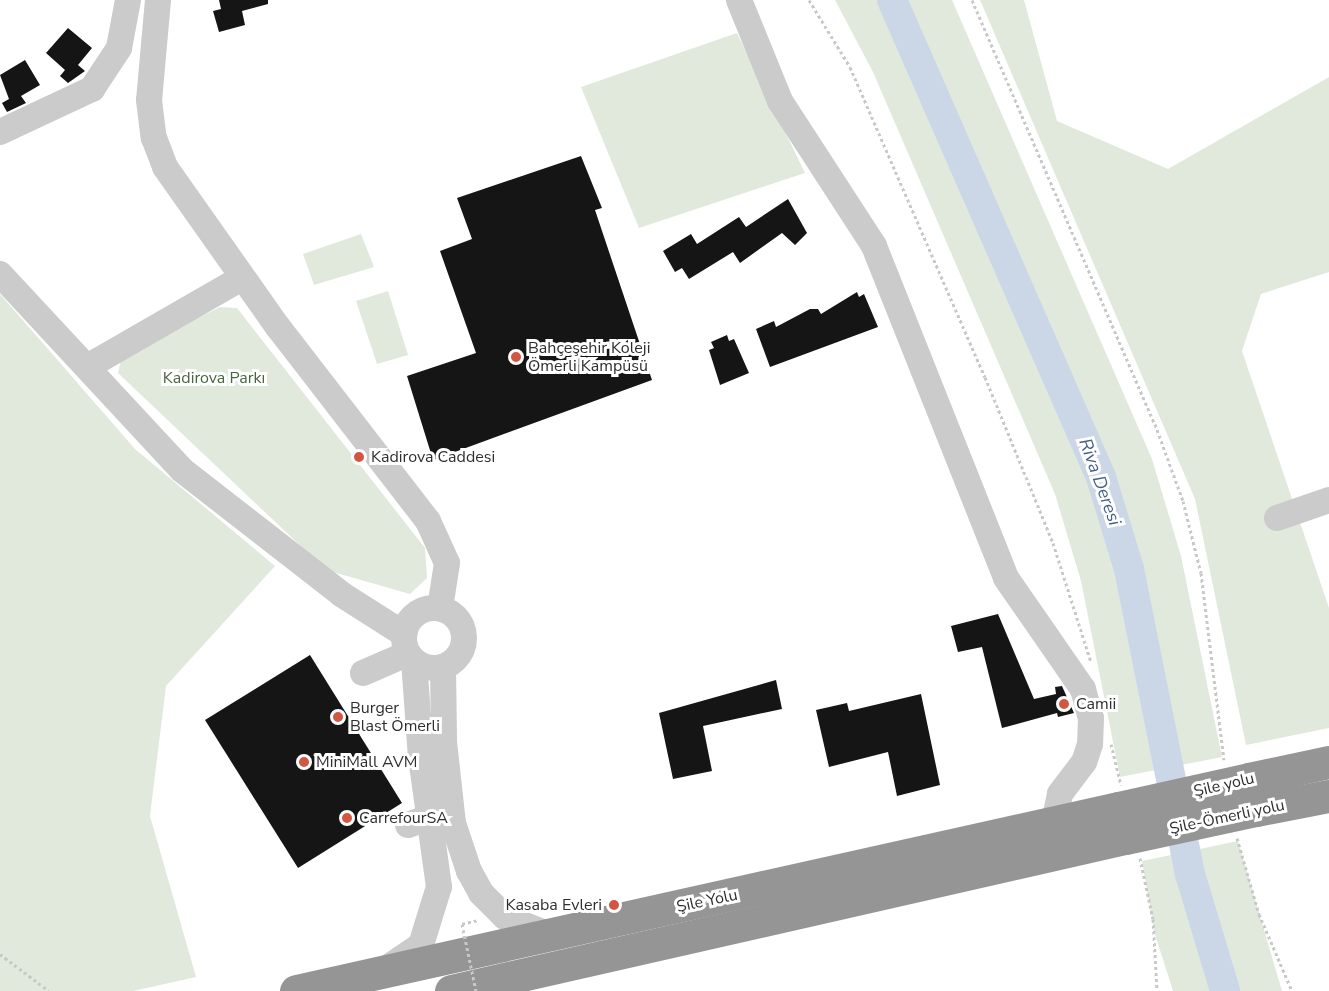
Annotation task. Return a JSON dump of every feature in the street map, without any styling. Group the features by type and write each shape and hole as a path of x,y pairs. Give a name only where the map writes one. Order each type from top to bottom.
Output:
{"highway":[{"name":"Şile yolu","path":"1127,823 1242,798 1329,762"},
{"name":"Şile-Ömerli yolu","path":"1242,798 1329,796"},
{"name":"Şile Yolu","path":"296,991 1054,824 1127,823"},
{"name":"Şile Yolu","path":"451,991 544,971 1127,823"},
{"path":"506,991 544,971"}],"street":[{"path":"0,132 92,89 119,48 128,0"},
{"path":"158,0 149,100 154,138 175,184 242,278 437,536 447,563 440,608"},
{"path":"739,0 780,101 874,246 1006,578 1083,689 1091,718 1090,744 1084,762 1060,794 1054,824"},
{"path":"0,274 182,470 341,594 408,650 433,669 443,667 459,656 465,637 458,618 440,608 421,610 408,650 419,820 439,888 434,915 421,945 404,959 366,976"},
{"path":"87,368 242,278"},
{"path":"1277,518 1329,500"},
{"path":"363,673 408,650"},
{"path":"443,667 444,742 453,823 469,871 481,893 505,917 550,935"}],"path":[{"path":"809,0 850,68 989,388 1053,543 1092,668"},
{"path":"972,0 1155,424 1183,501 1201,573 1242,798 1259,914 1292,991"},
{"path":"1111,742 1127,823 1154,919 1157,991"},
{"path":"462,924 476,991"},
{"path":"0,954 49,991"}],"green space":[{"name":"Riva Deresi","path":"835,0 952,0 1152,459 1181,556 1222,757 1120,777 1081,581 1055,494 873,72"},
{"path":"980,0 1024,0 1057,121 1168,169 1329,77 1329,272 1261,294 1242,351 1329,608 1329,728 1246,745 1195,499"},
{"path":"737,33 805,173 639,228 581,87"},
{"path":"361,234 374,267 314,285 303,254"},
{"path":"388,291 408,355 377,364 356,301"},
{"path":"0,294 135,449 275,566 166,686 150,816 196,977 133,991 0,991"},
{"name":"Kadirova Parkı","path":"220,307 237,308 425,548 427,578 410,594 326,570 118,373 122,355"},
{"path":"1238,841 1282,991 1173,991 1154,931 1142,861"}],"building":[{"path":"219,0 268,0 268,4 242,11 245,25 219,32 213,11 221,9"},
{"path":"68,28 92,48 78,65 85,71 68,83 60,76 65,70 46,53"},
{"path":"25,60 40,85 21,96 26,103 7,112 2,103 9,99 0,75"},
{"path":"581,156 602,208 595,210 652,380 433,460 407,376 476,353 440,251 472,239 457,198"},
{"path":"788,199 807,233 795,245 782,233 740,263 733,252 689,279 682,268 675,272 663,251 691,234 697,244 739,217 746,227"},
{"path":"857,292 859,297 864,294 878,327 770,367 756,329 774,321 776,327 810,309 818,309 821,314"},
{"path":"727,335 729,341 734,339 749,373 720,385 709,350 714,348 711,342"},
{"path":"998,614 1034,699 1056,694 1055,687 1062,686 1074,713 1058,717 1057,713 1002,728 982,647 958,652 951,626"},
{"name":"MiniMall AVM","path":"310,655 402,803 298,868 205,720"},
{"path":"776,680 782,709 703,726 712,771 673,779 659,713"},
{"path":"921,694 940,785 897,796 888,752 829,767 816,710 847,703 849,711"}],"waterway":[{"name":"Riva Deresi","path":"892,0 1101,477 1129,569 1190,874 1225,991"}],"place":[{"name":"Bahçeşehir Koleji Ömerli Kampüsü","path":"516,357"},
{"name":"Kadirova Caddesi","path":"359,457"},
{"name":"Camii","path":"1064,704"},
{"name":"Burger Blast Ömerli","path":"338,717"},
{"name":"MiniMall AVM","path":"304,762"},
{"name":"CarrefourSA","path":"347,818"},
{"name":"Kasaba Evleri","path":"614,905"}]}
